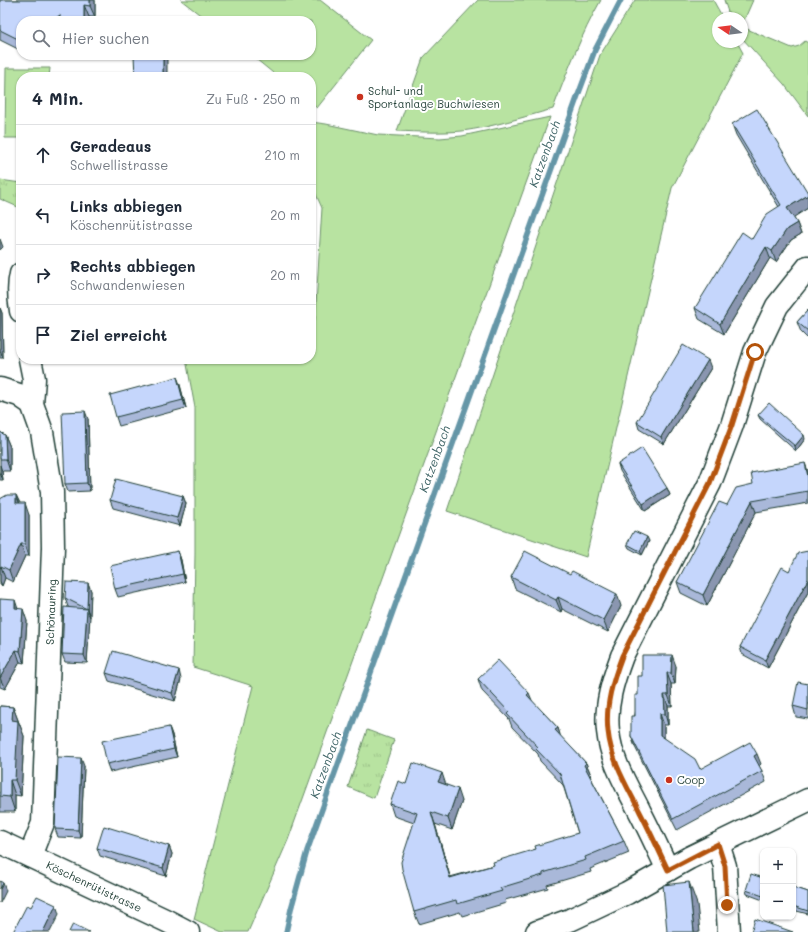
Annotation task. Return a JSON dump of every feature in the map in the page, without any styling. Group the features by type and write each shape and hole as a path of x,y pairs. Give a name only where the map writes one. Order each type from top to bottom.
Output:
{"street":[{"path":"668,870 611,751 608,730 608,707 612,683 622,656 710,483 732,425 755,352 777,306 808,267"},
{"path":"31,364 34,379 32,404"},
{"path":"0,389 19,395 32,404"},
{"name":"Schönauring","path":"30,856 43,823 53,547 52,492 42,432 32,404"},
{"path":"537,932 570,920 626,893 718,844 808,800"},
{"name":"Köschenrütistrasse","path":"0,842 188,932"},
{"path":"718,844 725,866 729,932"}],"green space":[{"path":"181,0 320,0 371,40 317,108 316,72 272,72 257,60 316,60 316,16 202,16"},
{"path":"478,0 601,0 569,67 553,109 497,124 462,131 397,131 423,58"},
{"path":"635,0 713,0 720,12 712,12 712,48 740,48 743,53 672,188 586,557 447,511 600,55"},
{"path":"724,0 753,0 748,12 728,12"},
{"path":"748,30 792,48 799,46 805,41 808,43 808,116 784,84 748,45"},
{"path":"6,68 50,68 50,72 16,72 16,138 5,138"},
{"path":"550,117 288,840 248,932 222,932 194,919 253,686 193,667 195,408 187,364 316,364 316,304 322,208 316,194 316,123 378,135 440,138 462,136"},
{"path":"0,180 16,182 16,206 0,199"},
{"path":"367,730 394,740 374,798 348,787"}],"building":[{"path":"0,0 90,0 90,6 84,5 84,16 16,16 16,38 0,30"},
{"path":"134,60 163,60 163,72 135,72"},
{"path":"757,109 808,195 787,208 797,223 787,229 772,251 766,247 720,324 695,308 742,232 752,239 767,214 781,205 732,124"},
{"path":"808,310 808,331 797,322"},
{"path":"683,345 708,360 661,437 637,422"},
{"path":"177,377 183,400 116,417 110,395"},
{"path":"769,403 804,435 795,446 758,415"},
{"path":"85,411 87,483 65,484 62,412"},
{"path":"0,432 5,435 6,459 0,459"},
{"path":"642,448 667,488 643,504 618,464"},
{"path":"805,463 808,477 808,491 752,501 703,595 677,582 719,502 727,505 736,488 753,484 751,473"},
{"path":"116,479 183,496 177,518 110,500"},
{"path":"7,495 16,495 16,503 25,503 25,544 21,544 9,570 1,566 0,568 0,499"},
{"path":"634,531 647,537 640,551 627,544"},
{"path":"178,551 183,574 115,589 110,566"},
{"path":"525,551 570,574 572,571 617,594 603,620 558,597 556,600 511,577"},
{"path":"808,551 808,579 765,660 740,647 782,567 789,571 798,553"},
{"path":"66,582 88,583 87,609 65,598"},
{"path":"0,599 15,600 15,608 23,609 20,651 16,650 0,678"},
{"path":"64,607 87,609 84,655 62,654"},
{"path":"113,651 179,670 172,693 106,673"},
{"path":"642,655 672,655 671,673 667,673 668,695 664,695 665,714 660,714 660,735 695,759 700,769 750,742 757,754 754,756 762,771 673,819 631,736 631,716 635,716 635,695 638,695 638,676 642,676"},
{"path":"498,660 529,693 527,695 558,728 555,730 586,763 584,765 624,841 585,857 586,860 500,888 502,891 457,904 456,900 414,912 401,862 417,813 390,804 398,781 406,784 413,763 442,773 438,782 458,789 448,818 431,812 450,878 494,865 493,862 536,849 535,846 578,833 560,774 536,749 538,747 507,714 509,712 478,679"},
{"path":"798,682 808,684 808,710 793,706"},
{"path":"0,706 13,707 12,720 18,721 15,780 10,780 10,797 0,796"},
{"path":"169,727 174,749 107,764 102,741"},
{"path":"58,757 81,758 78,830 55,829"},
{"path":"104,826 169,846 163,868 97,848"},
{"path":"751,874 760,877 760,895 746,890"},
{"path":"0,881 3,883 0,889"},
{"path":"689,882 694,932 667,932 663,885"},
{"path":"796,888 808,892 808,911 796,907"},
{"path":"37,896 56,905 43,932 13,932 27,905 31,907"},
{"path":"755,919 793,932 751,932"},
{"path":"73,924 89,932 69,932"}],"waterway":[{"name":"Katzenbach","path":"286,932 307,851 577,98 595,50 621,0"}],"place":[{"name":"Schul- und Sportanlage Buchwiesen","path":"360,97"},
{"name":"Coop","path":"669,780"}],"route":[{"path":"727,905 725,866 718,844 668,870 611,751 608,730 608,707 612,683 622,656 710,483 732,425 755,352"}]}
